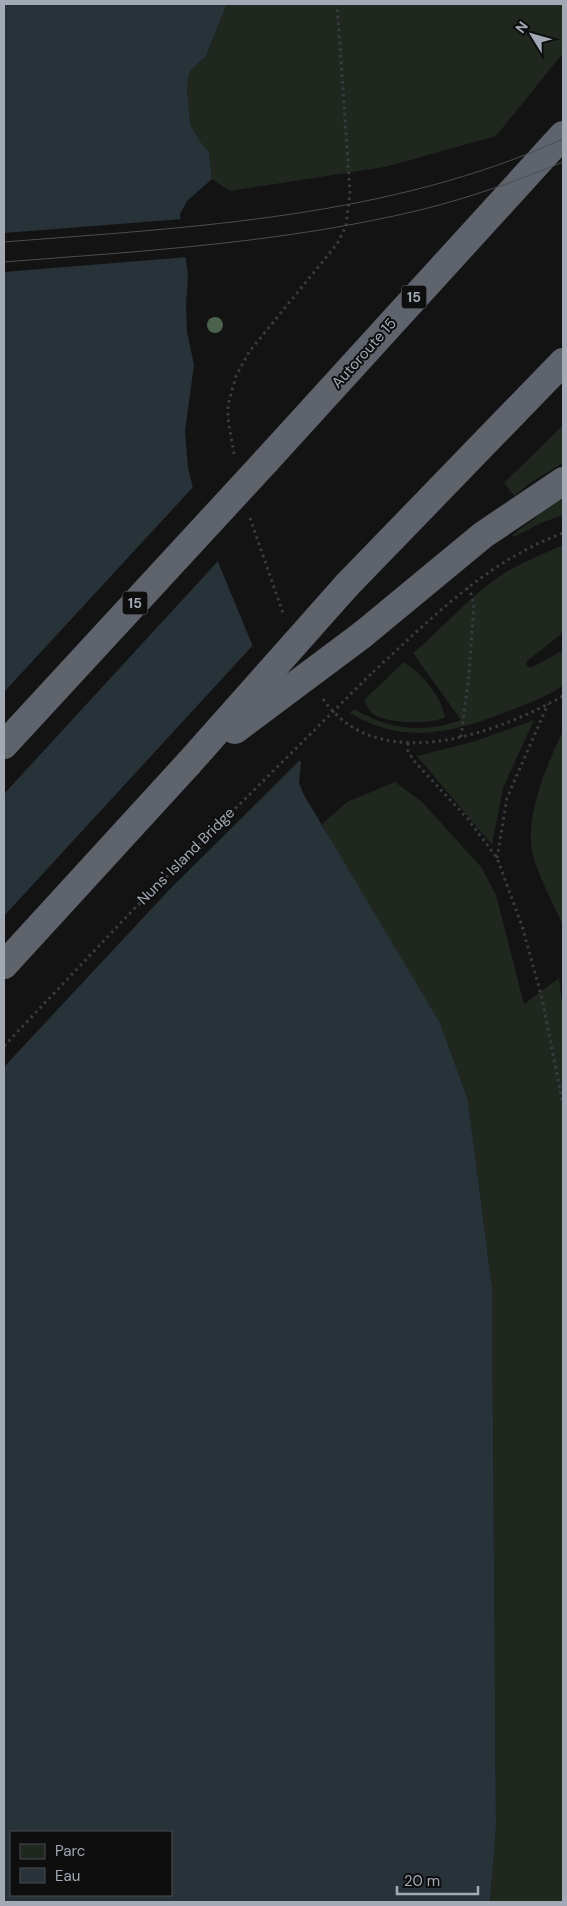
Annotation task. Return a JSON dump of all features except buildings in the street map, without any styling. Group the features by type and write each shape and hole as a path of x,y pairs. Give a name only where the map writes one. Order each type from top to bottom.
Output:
{"highway":[{"name":"Autoroute 15","path":"4,745 563,135"},
{"path":"4,965 189,763 347,585 563,362"},
{"path":"189,763 362,635 483,535 563,481"}],"path":[{"name":"Nuns' Island Bridge","path":"4,1046 146,896 373,672 467,588 490,570 522,550 563,533"},
{"path":"461,737 469,674 474,604 467,588"},
{"path":"563,696 517,718 461,737 439,742 408,743 408,751 414,761 468,819 497,858 522,926 542,998 563,1104"},
{"path":"497,858 507,798 548,704"}],"green space":[{"path":"227,4 563,4 563,53 496,136 385,167 230,191 212,179 209,152 190,124 187,86 190,71 206,56"},
{"path":"563,425 563,463 533,481 514,496 504,483"},
{"path":"563,498 563,515 541,523 514,537 512,535 537,517 536,515"},
{"path":"563,545 563,629 560,635 526,662 527,666 531,668 563,650 563,686 541,698 501,714 462,727 443,731 425,733 388,729 369,723 350,713 354,709 381,722 407,728 433,727 461,720 413,653 497,578 521,564"},
{"path":"404,662 430,686 443,709 445,717 438,720 408,722 378,717 372,713 364,700"},
{"path":"534,720 503,788 492,845 417,756 476,741"},
{"path":"563,731 563,926 534,859 531,844 531,828 538,794"},
{"path":"395,782 422,802 482,868 496,895 524,1004 559,978 563,1011 563,1902 490,1902 496,1827 492,1287 468,1101 322,824 347,802"}],"water":[{"path":"4,4 227,4 206,56 190,71 187,86 190,124 209,152 212,179 187,201 180,214 188,276 187,332 194,365 185,431 188,467 196,502 209,540 301,763 299,783 304,795 440,1023 468,1101 492,1287 496,1827 490,1902 4,1902"}],"pier":[{"path":"183,219 188,257 4,272 4,233"},
{"path":"195,485 219,560 4,794 4,692"},
{"path":"254,644 302,758 169,890 4,1067 4,916"}],"tram line":[{"path":"4,242 218,224 359,202 428,186 496,165 563,139"},
{"path":"4,262 213,244 265,238 369,221 457,200 493,189 563,162"}]}
